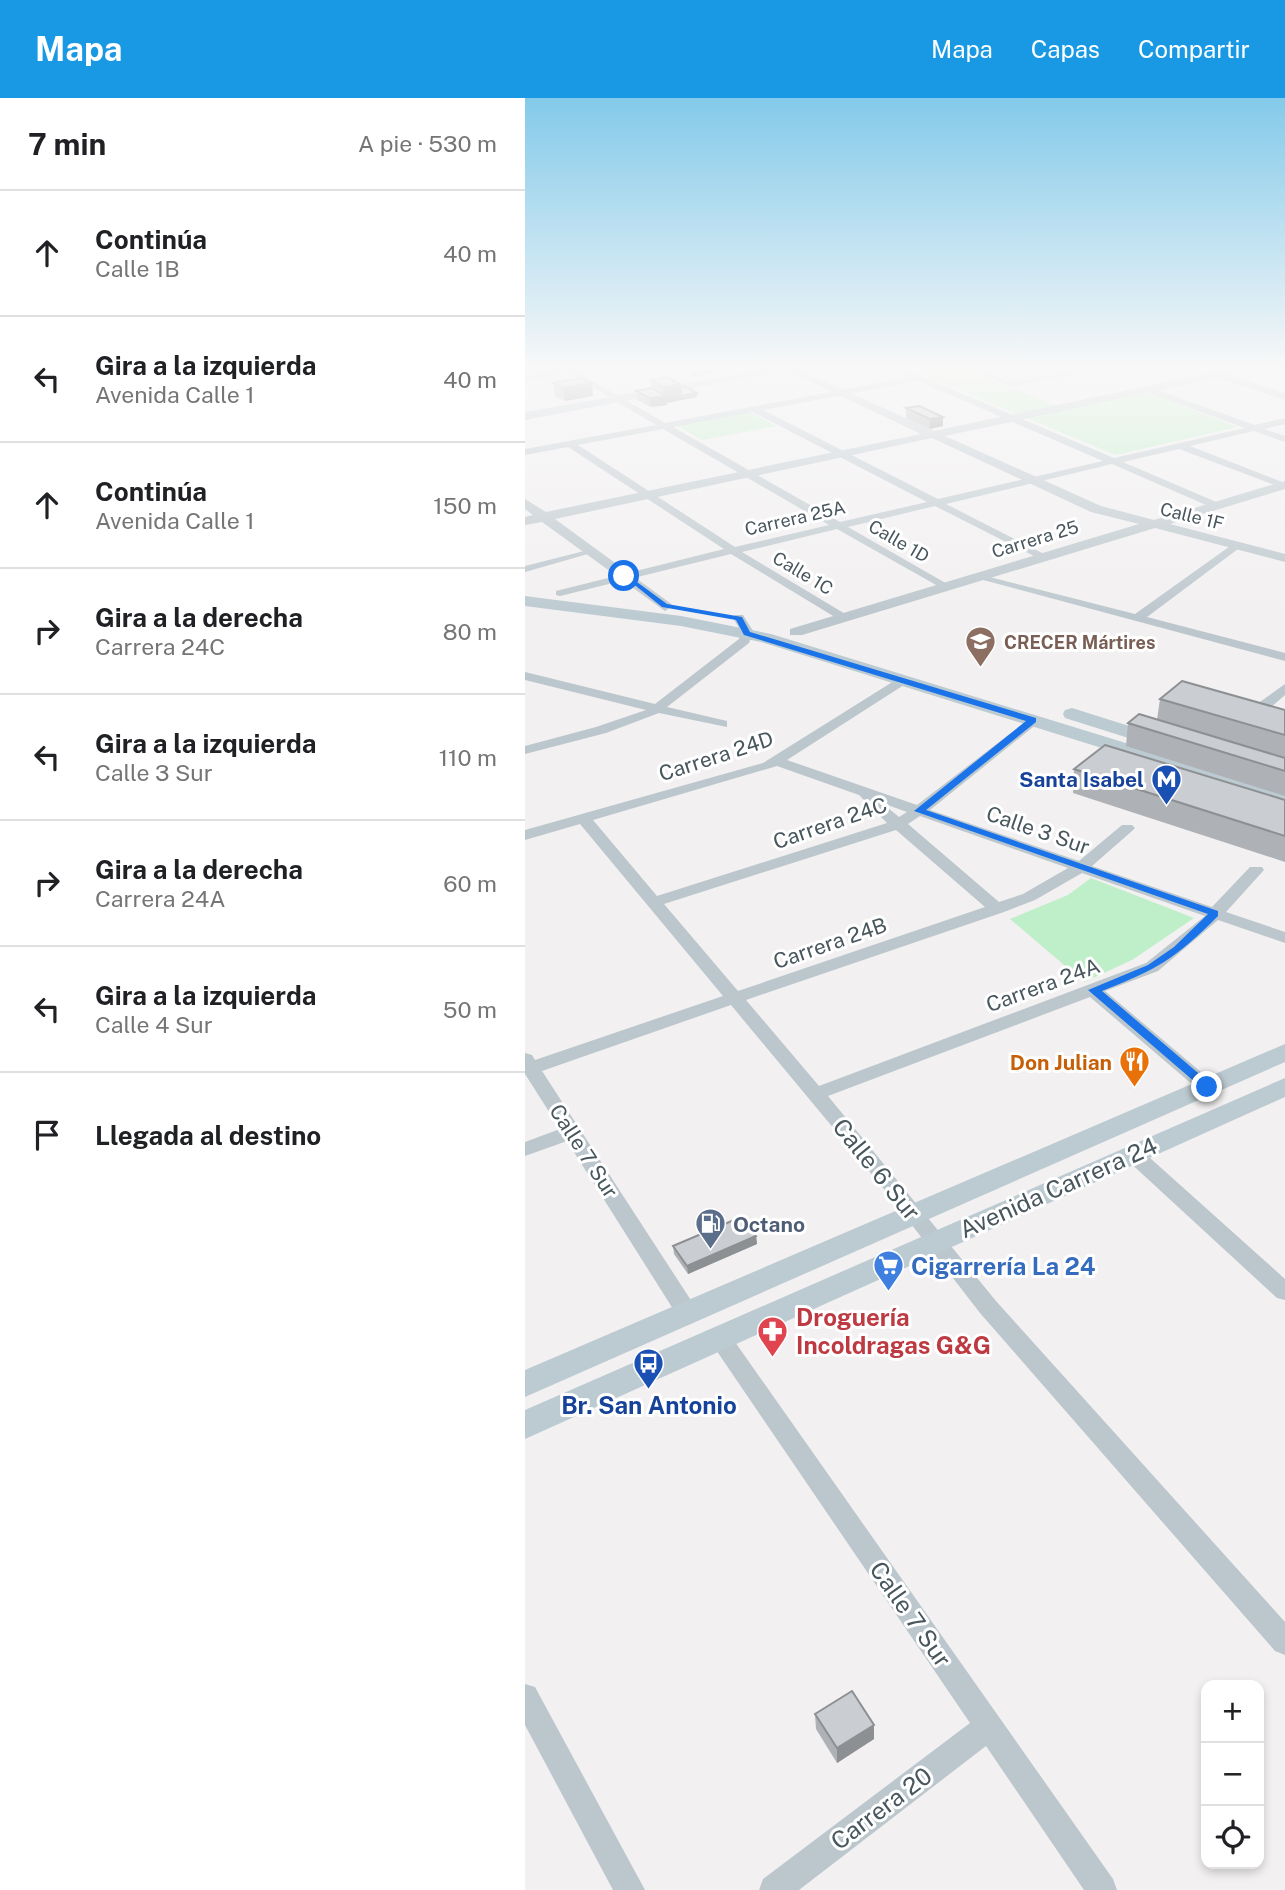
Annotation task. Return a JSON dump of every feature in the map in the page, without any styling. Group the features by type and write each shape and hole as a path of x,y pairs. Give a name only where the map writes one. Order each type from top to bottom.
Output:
{"main road":[{"path":"525,589 664,606 743,626 902,680 1285,799"},
{"path":"525,601 681,621 796,632 1285,780"},
{"name":"Avenida Carrera 24","path":"525,1384 1285,1052"},
{"name":"Avenida Carrera 24","path":"525,1425 1285,1087"}],"street":[{"name":"Calle 1C","path":"580,451 732,550 843,618"},
{"name":"Calle 1D","path":"707,451 945,587"},
{"path":"834,451 1042,557"},
{"path":"525,521 857,451"},
{"name":"Calle 1F","path":"966,451 1096,509 1148,525 1285,558"},
{"path":"1089,451 1217,506"},
{"name":"Carrera 25A","path":"560,593 732,550 1160,451"},
{"path":"1193,451 1284,485"},
{"name":"Carrera 25","path":"796,632 1284,485"},
{"path":"525,503 664,606"},
{"path":"1138,618 1237,546"},
{"path":"525,569 591,552"},
{"path":"978,577 1285,656"},
{"path":"525,750 622,724 659,708 744,640 743,626"},
{"path":"525,676 722,724"},
{"name":"Carrera 24D","path":"525,835 778,762 902,680"},
{"path":"1265,705 1285,688"},
{"name":"Carrera 24C","path":"654,902 898,824 919,811 1033,720"},
{"name":"Calle 3 Sur","path":"778,762 1285,937"},
{"path":"857,789 998,909"},
{"name":"Calle 6 Sur","path":"583,818 815,1094 988,1307 1285,1642"},
{"name":"Carrera 24B","path":"528,1064 736,999 998,909 1057,883 1081,867 1126,828"},
{"name":"Carrera 24A","path":"815,1094 1152,967 1178,949 1256,870"},
{"path":"1094,990 1207,1087"},
{"name":"Calle 7 Sur","path":"528,1064 688,1314"},
{"path":"525,1149 572,1132"},
{"path":"1133,1154 1285,1292"},
{"name":"Calle 7 Sur","path":"720,1338 1102,1890"},
{"path":"525,1698 630,1890"},
{"name":"Carrera 20","path":"774,1890 989,1726"}],"green space":[{"path":"1105,451 1135,451 1116,455"},
{"path":"1091,878 1194,918 1132,960 1084,982 1010,919 1068,895"}],"building":[{"path":"1182,681 1285,710 1285,735 1160,699"},
{"path":"1139,714 1285,758 1285,771 1128,723"},
{"path":"1105,745 1285,800 1285,836 1074,769"},
{"name":"Octano","path":"741,1217 756,1236 687,1266 673,1246"},
{"path":"852,1691 874,1725 837,1748 815,1714"}],"place":[{"name":"CRECER Mártires","path":"981,669"},
{"name":"Santa Isabel","path":"1167,806"},
{"name":"Don Julian","path":"1135,1089"},
{"name":"Octano","path":"710,1251"},
{"name":"Cigarrería La 24","path":"888,1293"},
{"name":"Droguería Incoldragas G&G","path":"773,1358"},
{"name":"Br. San Antonio","path":"649,1390"}],"route":[{"path":"624,576 664,606 739,618 747,634 1033,720 919,811 1215,913 1178,949 1152,967 1094,990 1207,1087"}]}
